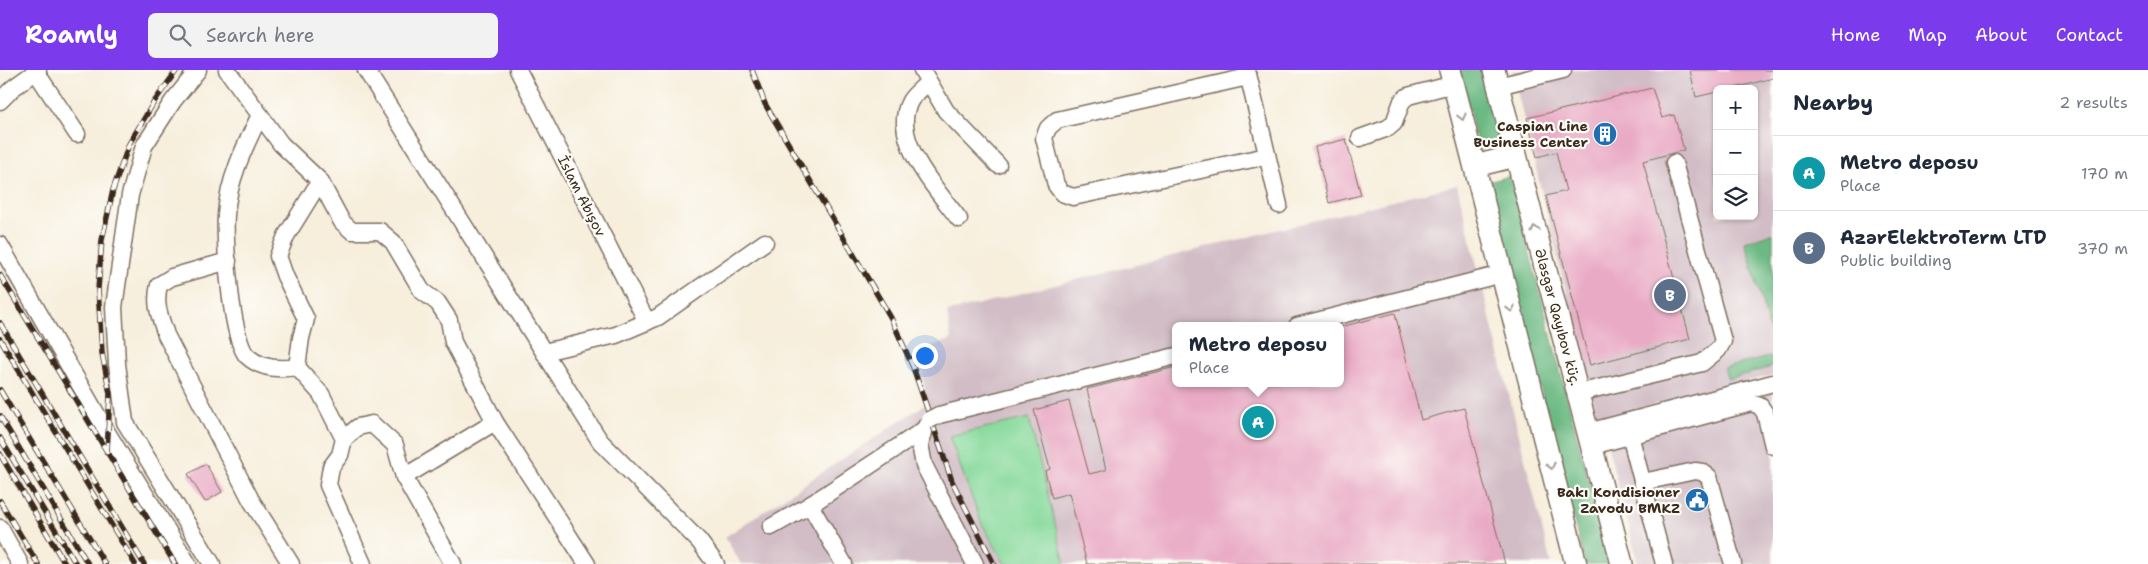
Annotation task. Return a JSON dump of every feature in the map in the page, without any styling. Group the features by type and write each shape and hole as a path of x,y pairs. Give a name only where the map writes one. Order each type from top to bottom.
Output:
{"main road":[{"path":"1452,77 1576,564"},
{"name":"Ələsgər Qayıbov küç.","path":"1496,78 1622,564"},
{"path":"1475,166 1515,156"}],"street":[{"path":"198,70 173,101 144,146 130,195 114,307 117,364 125,422 212,564"},
{"path":"227,70 281,144 320,181 342,222 352,230 380,231 392,242 422,291 438,303 449,320 453,342 495,422 588,564"},
{"path":"366,70 600,441 699,541 716,564"},
{"name":"İslam Abışov","path":"518,70 647,322"},
{"path":"1496,78 1564,70"},
{"path":"0,101 13,88 37,71 76,134"},
{"path":"1267,156 1073,196 1062,193 1056,185 1044,138 1048,128 1057,120 1247,73 1279,204"},
{"path":"959,219 916,159 906,137 904,120 910,101 925,76 946,111 998,165"},
{"path":"1360,138 1388,128 1394,123 1402,101 1408,96 1452,77"},
{"path":"260,115 235,169 226,214 228,262 236,331 246,355 262,366 280,370 297,367"},
{"path":"1578,393 1702,363 1718,350 1723,341 1674,163"},
{"path":"297,367 306,319 285,276 278,256 286,236 320,181"},
{"path":"544,352 616,335 658,317 765,242"},
{"path":"0,244 108,434 188,564"},
{"path":"228,262 172,278 160,285 156,298 159,315 166,335 251,500 291,564"},
{"path":"1313,322 1502,274"},
{"path":"772,527 810,505 930,422 1172,357"},
{"path":"297,367 322,394 344,439"},
{"path":"1590,439 1773,383"},
{"path":"1590,439 1630,435 1751,403 1760,406 1765,413 1773,446"},
{"path":"108,434 125,422"},
{"path":"404,476 495,422"},
{"path":"930,422 920,444 924,464 975,564"},
{"path":"363,564 328,486 331,467 340,455 344,439 358,427 372,424 395,445 404,476 453,564"},
{"path":"1630,435 1664,564"},
{"path":"1643,482 1695,471 1702,472 1709,478 1733,564"},
{"path":"810,505 844,564"},
{"path":"0,528 20,564"}],"shaded area":[{"path":"1512,70 1773,70 1773,375 1597,419"},
{"path":"1457,185 1551,564 741,564 725,537 927,403 918,350 951,340 947,312"},
{"name":"Bakı Kondisioner Zavodu BMKZ","path":"1773,391 1773,564 1638,564 1605,435"}],"green space":[{"path":"1460,70 1481,70 1499,142 1478,148"},
{"path":"1510,176 1610,564 1585,564 1488,182"},
{"path":"1773,233 1773,342 1745,242"},
{"path":"1773,356 1773,367 1728,379 1724,368"},
{"path":"1029,418 1065,564 1005,564 981,522 949,436"}],"building":[{"path":"1690,70 1773,70 1773,78 1746,85 1713,85 1713,93 1696,97"},
{"path":"1652,88 1662,118 1674,115 1684,150 1643,161 1690,339 1590,365 1546,196 1566,191 1556,152 1537,157 1527,118"},
{"path":"1346,139 1361,195 1329,203 1315,147"},
{"path":"1395,313 1421,420 1464,408 1505,564 1087,564 1069,493 1052,498 1045,471 1050,469 1034,410 1069,401 1089,474 1106,470 1087,389 1172,368 1172,387 1344,387 1344,326"},
{"path":"206,464 222,492 205,502 188,474"}],"railway":[{"path":"107,453 110,394 102,353 98,289 102,240 113,190 129,144 154,102 177,70"},
{"path":"752,70 765,104 891,318 913,367 952,481 994,564"},
{"path":"0,275 175,564"},
{"path":"0,323 144,564"},
{"path":"0,339 135,564"},
{"path":"0,390 105,564"},
{"path":"0,416 88,564"},
{"path":"0,438 76,564"},
{"path":"0,454 65,564"},
{"path":"0,501 38,564"}],"place":[{"name":"Caspian Line Business Center","path":"1605,134"},
{"name":"AzərElektroTerm LTD","path":"1670,295"},
{"name":"Metro deposu","path":"1258,422"},
{"name":"Bakı Kondisioner Zavodu BMKZ","path":"1697,500"}]}
